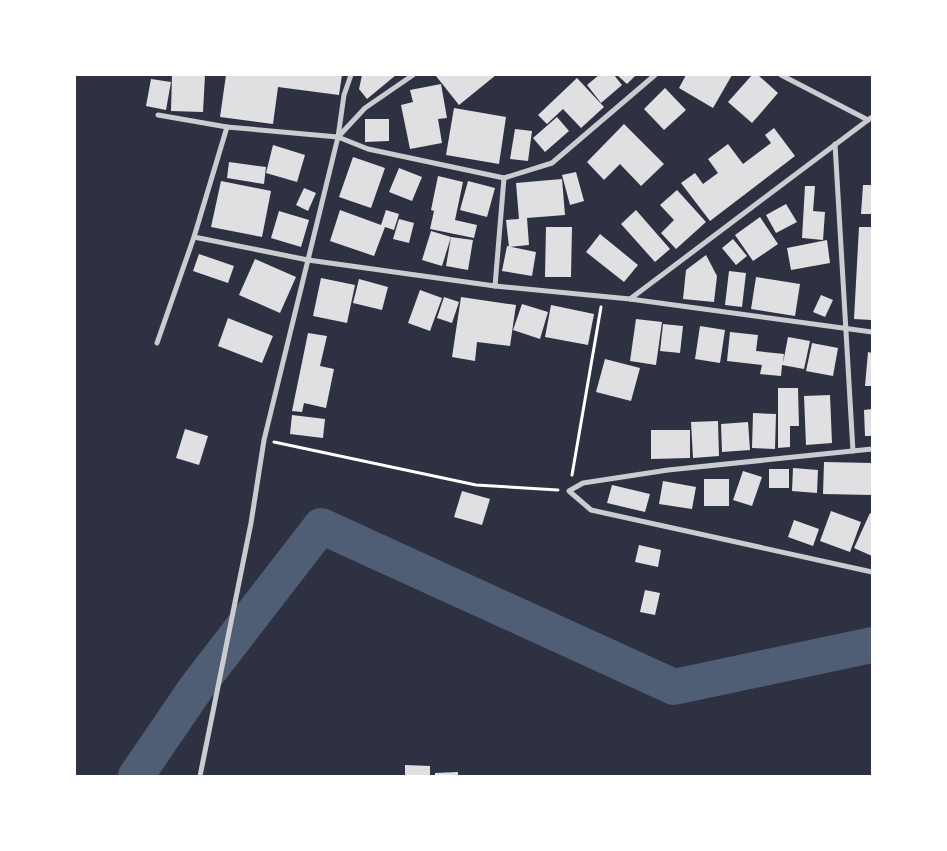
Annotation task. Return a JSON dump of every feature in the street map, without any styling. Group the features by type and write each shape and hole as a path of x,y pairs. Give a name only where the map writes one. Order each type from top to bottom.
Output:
{"street":[{"path":"200,776 251,523 264,440 338,137 344,95 351,75"},
{"path":"338,137 365,108 413,75"},
{"path":"158,115 227,127 338,137 368,149 504,178 552,163 655,75"},
{"path":"630,299 870,118 781,75"},
{"path":"157,342 194,237 227,127"},
{"path":"835,144 853,451"},
{"path":"495,286 504,178"},
{"path":"194,237 308,260 495,286 630,299 872,332"},
{"path":"872,449 668,470 582,483 569,491 591,510 872,572"}],"path":[{"path":"264,440 476,484 569,491 602,297"}],"building":[{"path":"172,75 205,75 203,112 171,111"},
{"path":"226,75 342,75 339,95 278,87 273,124 220,117"},
{"path":"362,75 396,75 367,99 359,89"},
{"path":"437,75 496,75 459,105 436,76"},
{"path":"599,75 614,75 622,85 601,103 587,85"},
{"path":"617,75 636,75 627,84"},
{"path":"686,75 732,75 713,108 679,88"},
{"path":"752,75 758,75 778,93 752,123 728,102"},
{"path":"577,78 604,107 581,128 563,109 547,124 538,115"},
{"path":"151,79 171,82 166,110 146,106"},
{"path":"441,84 447,118 438,119 442,143 410,149 401,105 413,102 410,90"},
{"path":"665,88 686,110 664,130 644,109"},
{"path":"454,108 506,117 499,164 446,155"},
{"path":"557,117 569,131 545,152 533,138"},
{"path":"365,119 389,119 389,141 365,142"},
{"path":"624,124 664,164 641,186 620,164 604,180 587,162"},
{"path":"774,128 795,156 710,221 681,183 695,173 703,184 718,173 708,159 728,144 743,164 771,143 765,135"},
{"path":"515,129 532,131 528,161 510,159"},
{"path":"273,145 305,155 297,182 266,173"},
{"path":"353,157 385,168 371,208 339,197"},
{"path":"229,162 266,167 264,184 227,178"},
{"path":"399,168 422,177 412,201 389,192"},
{"path":"576,172 584,201 570,205 562,175"},
{"path":"438,176 463,182 455,220 477,225 474,238 430,229 434,211 431,210"},
{"path":"562,179 565,215 527,218 529,245 509,247 506,220 519,219 516,183"},
{"path":"221,181 271,191 262,237 211,227"},
{"path":"468,181 495,188 487,217 460,210"},
{"path":"863,185 872,185 872,214 861,214"},
{"path":"805,186 815,186 813,211 825,212 823,240 802,238"},
{"path":"304,188 316,193 308,211 296,205"},
{"path":"677,190 706,222 676,249 661,233 674,220 660,205"},
{"path":"786,204 797,222 776,233 766,215"},
{"path":"340,210 381,225 386,210 399,214 394,230 385,227 374,256 330,241"},
{"path":"636,210 670,249 655,262 621,224"},
{"path":"279,211 309,220 301,247 271,238"},
{"path":"760,217 778,244 753,261 735,235"},
{"path":"399,219 414,223 409,243 393,239"},
{"path":"546,227 572,227 571,277 545,277"},
{"path":"859,227 872,227 872,320 854,319"},
{"path":"431,231 451,237 442,266 422,260"},
{"path":"600,234 638,265 624,282 586,252"},
{"path":"451,237 473,240 468,270 446,266"},
{"path":"733,239 747,256 736,265 722,248"},
{"path":"827,240 830,263 791,270 787,248"},
{"path":"507,246 536,252 532,276 502,271"},
{"path":"199,254 234,266 228,283 193,271"},
{"path":"706,255 717,276 714,302 683,299 686,270"},
{"path":"255,259 296,277 280,313 239,295"},
{"path":"729,271 746,273 742,307 725,305"},
{"path":"756,277 800,284 795,316 751,309"},
{"path":"321,278 355,285 347,323 313,316"},
{"path":"359,279 388,287 382,310 353,303"},
{"path":"420,290 442,298 430,331 408,323"},
{"path":"821,295 833,300 825,317 813,312"},
{"path":"444,297 459,302 452,323 437,318"},
{"path":"461,297 516,305 510,346 477,342 475,361 452,357"},
{"path":"522,304 548,312 540,339 513,330"},
{"path":"551,305 594,314 588,345 545,337"},
{"path":"228,318 273,336 262,363 218,346"},
{"path":"636,319 662,322 656,365 630,361"},
{"path":"663,324 683,326 680,353 660,351"},
{"path":"700,326 725,330 720,363 695,359"},
{"path":"730,332 758,335 756,351 784,354 783,363 788,337 810,341 804,369 782,365 781,376 760,374 762,365 727,361"},
{"path":"308,333 327,336 320,366 334,369 326,408 304,403 302,412 292,411"},
{"path":"812,343 838,348 833,376 806,371"},
{"path":"868,352 872,353 872,386 865,386"},
{"path":"605,359 640,368 631,401 596,392"},
{"path":"778,388 798,388 799,426 790,426 790,447 778,448"},
{"path":"830,395 832,443 806,445 804,396"},
{"path":"872,409 872,436 865,436 864,410"},
{"path":"753,413 776,414 775,449 752,448"},
{"path":"292,415 325,419 323,438 290,434"},
{"path":"718,421 719,456 693,458 691,422"},
{"path":"748,422 750,450 722,452 721,424"},
{"path":"185,429 208,436 199,465 176,458"},
{"path":"651,430 690,430 690,458 651,459"},
{"path":"824,462 872,463 872,495 823,494"},
{"path":"793,468 818,470 817,493 792,491"},
{"path":"769,469 789,469 789,488 769,488"},
{"path":"743,471 762,477 752,506 733,500"},
{"path":"704,479 729,479 729,506 704,506"},
{"path":"663,481 696,487 692,509 659,504"},
{"path":"612,485 650,494 645,512 607,503"},
{"path":"462,491 490,499 482,525 454,517"},
{"path":"831,511 861,522 850,552 820,541"},
{"path":"870,513 872,514 872,556 854,548"},
{"path":"794,520 819,529 813,546 788,537"},
{"path":"639,545 661,550 658,567 635,562"},
{"path":"645,590 660,593 655,615 640,612"},
{"path":"405,765 430,766 430,776 405,776"},
{"path":"458,772 458,776 435,776 435,773"}],"waterway":[{"path":"136,776 196,688 321,526 674,687 872,645"}]}
